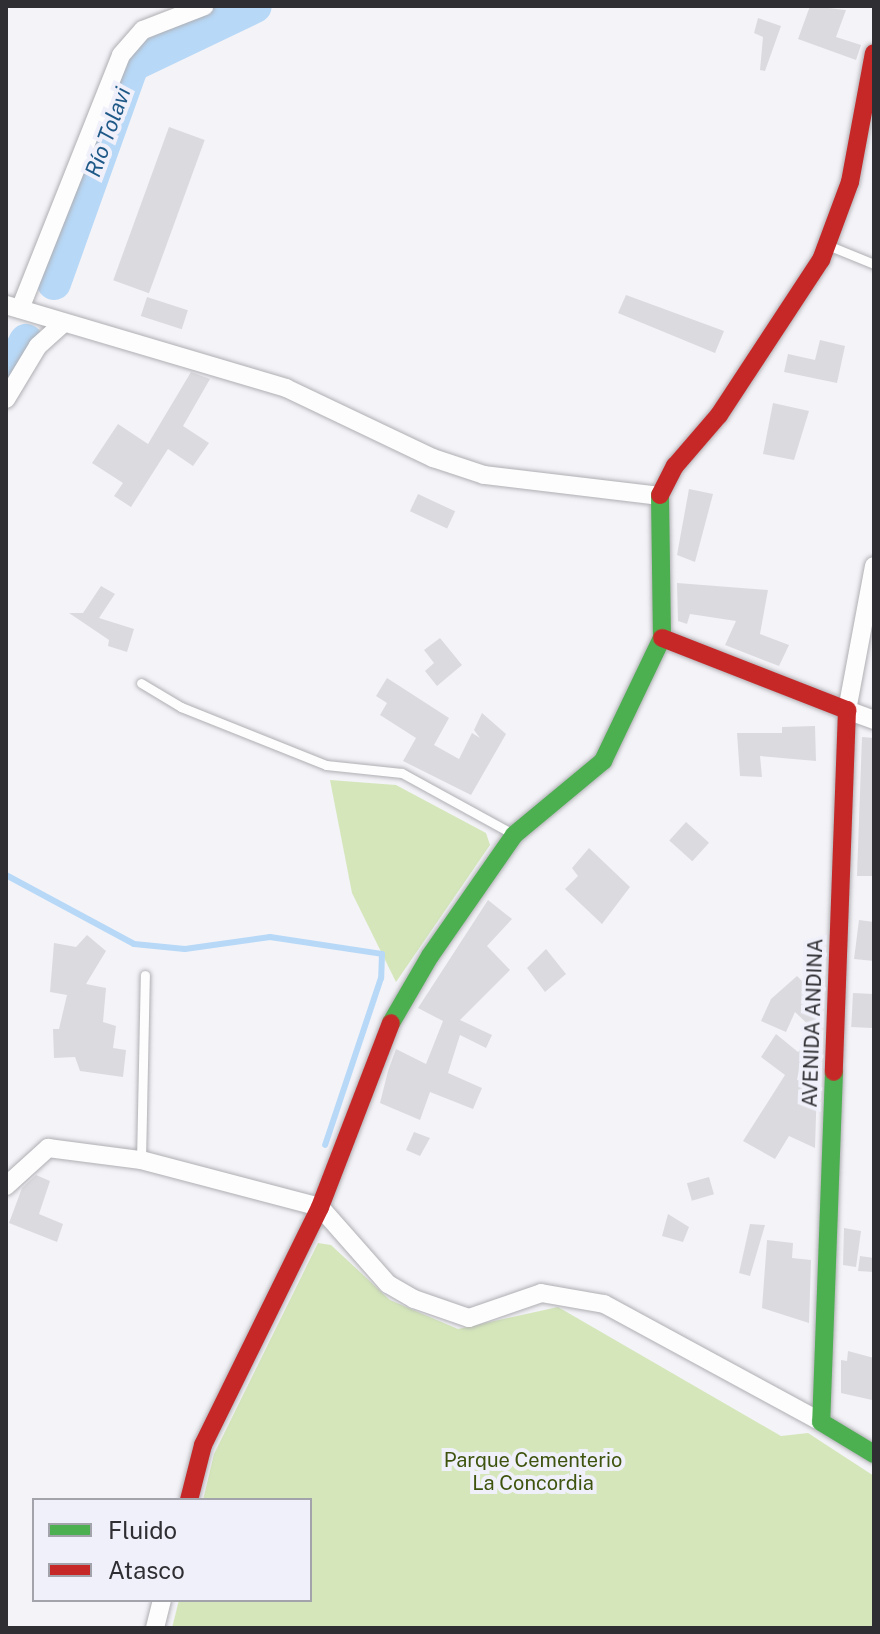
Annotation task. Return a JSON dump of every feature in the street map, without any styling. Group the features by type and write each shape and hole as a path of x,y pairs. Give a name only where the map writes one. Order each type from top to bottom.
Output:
{"street":[{"path":"205,6 143,30 121,55 13,307 61,325 152,345 286,388 433,458 484,475 660,496"},
{"path":"190,1498 203,1445 320,1207 384,1036 430,956 514,835 603,761 662,638 660,496 675,466 719,415 827,244 850,182 874,53"},
{"path":"6,399 38,346 61,325"},
{"name":"AVENIDA ANDINA","path":"821,1422 847,710 874,566"},
{"path":"662,638 874,720"},
{"path":"6,1186 48,1148 141,1160 320,1207 388,1284 414,1299 469,1318 541,1293 604,1304 874,1454"},
{"path":"155,1628 162,1602"}],"lane":[{"path":"827,244 874,264"},
{"path":"141,683 181,707 326,765 402,773 514,835"},
{"path":"141,1160 145,975"}],"green space":[{"path":"330,780 396,785 486,833 490,845 396,982 352,893"},
{"name":"Parque Cementerio La Concordia","path":"318,1243 331,1245 390,1300 458,1329 558,1307 781,1436 808,1433 874,1476 874,1628 172,1628 178,1602 312,1602 312,1498 203,1498 214,1454"}],"building":[{"path":"810,6 846,10 836,37 861,45 856,60 798,39"},
{"path":"758,18 781,26 765,71 760,70 763,37 754,33"},
{"path":"169,127 205,140 149,293 113,280"},
{"path":"626,295 724,331 715,353 618,313"},
{"path":"147,297 188,310 182,329 141,316"},
{"path":"820,340 845,346 837,383 784,372 788,354 815,360"},
{"path":"191,372 210,379 183,426 209,443 193,466 168,449 131,507 114,496 123,483 92,463 118,424 148,444"},
{"path":"773,403 809,411 794,460 763,454"},
{"path":"689,489 713,494 695,562 677,555"},
{"path":"418,494 455,511 447,529 410,511"},
{"path":"677,583 768,590 760,634 789,645 779,666 725,645 736,621 690,614 687,624 678,621"},
{"path":"101,586 115,594 99,618 134,629 127,652 108,646 109,640 69,613 83,613"},
{"path":"440,638 462,665 437,686 425,671 434,663 424,650"},
{"path":"387,678 449,718 434,745 459,759 472,733 480,738 474,730 482,713 506,734 471,795 403,761 416,738 380,715 387,703 376,696"},
{"path":"815,726 816,761 760,756 762,777 740,776 737,733 782,733 782,727"},
{"path":"862,737 874,738 874,876 857,876"},
{"path":"686,822 709,843 692,861 669,841"},
{"path":"589,848 630,887 602,924 565,889 578,876 572,868"},
{"path":"488,900 512,919 487,946 510,970 460,1020 492,1035 486,1048 460,1035 448,1073 482,1088 473,1109 430,1092 420,1120 380,1103 388,1071 396,1049 426,1064 443,1021 418,1008"},
{"path":"859,920 874,922 874,961 854,959"},
{"path":"87,935 106,951 86,984 106,988 103,1022 116,1026 113,1048 126,1050 123,1077 80,1071 75,1057 54,1058 53,1029 59,1029 67,995 50,992 54,943 76,947"},
{"path":"546,949 566,974 545,992 527,968"},
{"path":"797,976 820,999 818,1054 816,1032 795,1012 786,1032 761,1021 771,999"},
{"path":"853,993 874,994 872,1028 851,1027"},
{"path":"776,1034 798,1052 804,1046 797,1080 817,1084 815,1148 789,1136 775,1159 743,1141 785,1075 761,1057"},
{"path":"414,1132 430,1138 420,1156 406,1150"},
{"path":"36,1175 50,1181 39,1214 63,1224 57,1242 9,1223 22,1188"},
{"path":"709,1177 714,1194 692,1201 687,1183"},
{"path":"668,1214 689,1227 683,1242 662,1236"},
{"path":"750,1224 765,1225 750,1276 739,1273"},
{"path":"844,1228 861,1231 856,1267 843,1265"},
{"path":"767,1240 793,1243 792,1258 811,1260 809,1323 762,1308"},
{"path":"860,1256 874,1258 874,1272 858,1271"},
{"path":"848,1351 874,1358 872,1400 841,1393 841,1360 847,1361"}],"waterway":[{"name":"Río Tolavi","path":"54,283 132,65 255,6"},
{"name":"Río Tolavi","path":"6,380 26,341"},
{"path":"6,875 134,944 185,949 270,937 382,954 381,978 325,1145"}],"traffic: fast":[{"path":"391,1023 430,956 514,835 603,761 662,638 660,495"},
{"path":"834,1072 821,1422 874,1454"}],"traffic: jam":[{"path":"660,495 675,466 719,415 821,260 850,182 874,53"},
{"path":"662,638 847,710 834,1072"},
{"path":"190,1498 203,1445 320,1207 391,1023"}]}
